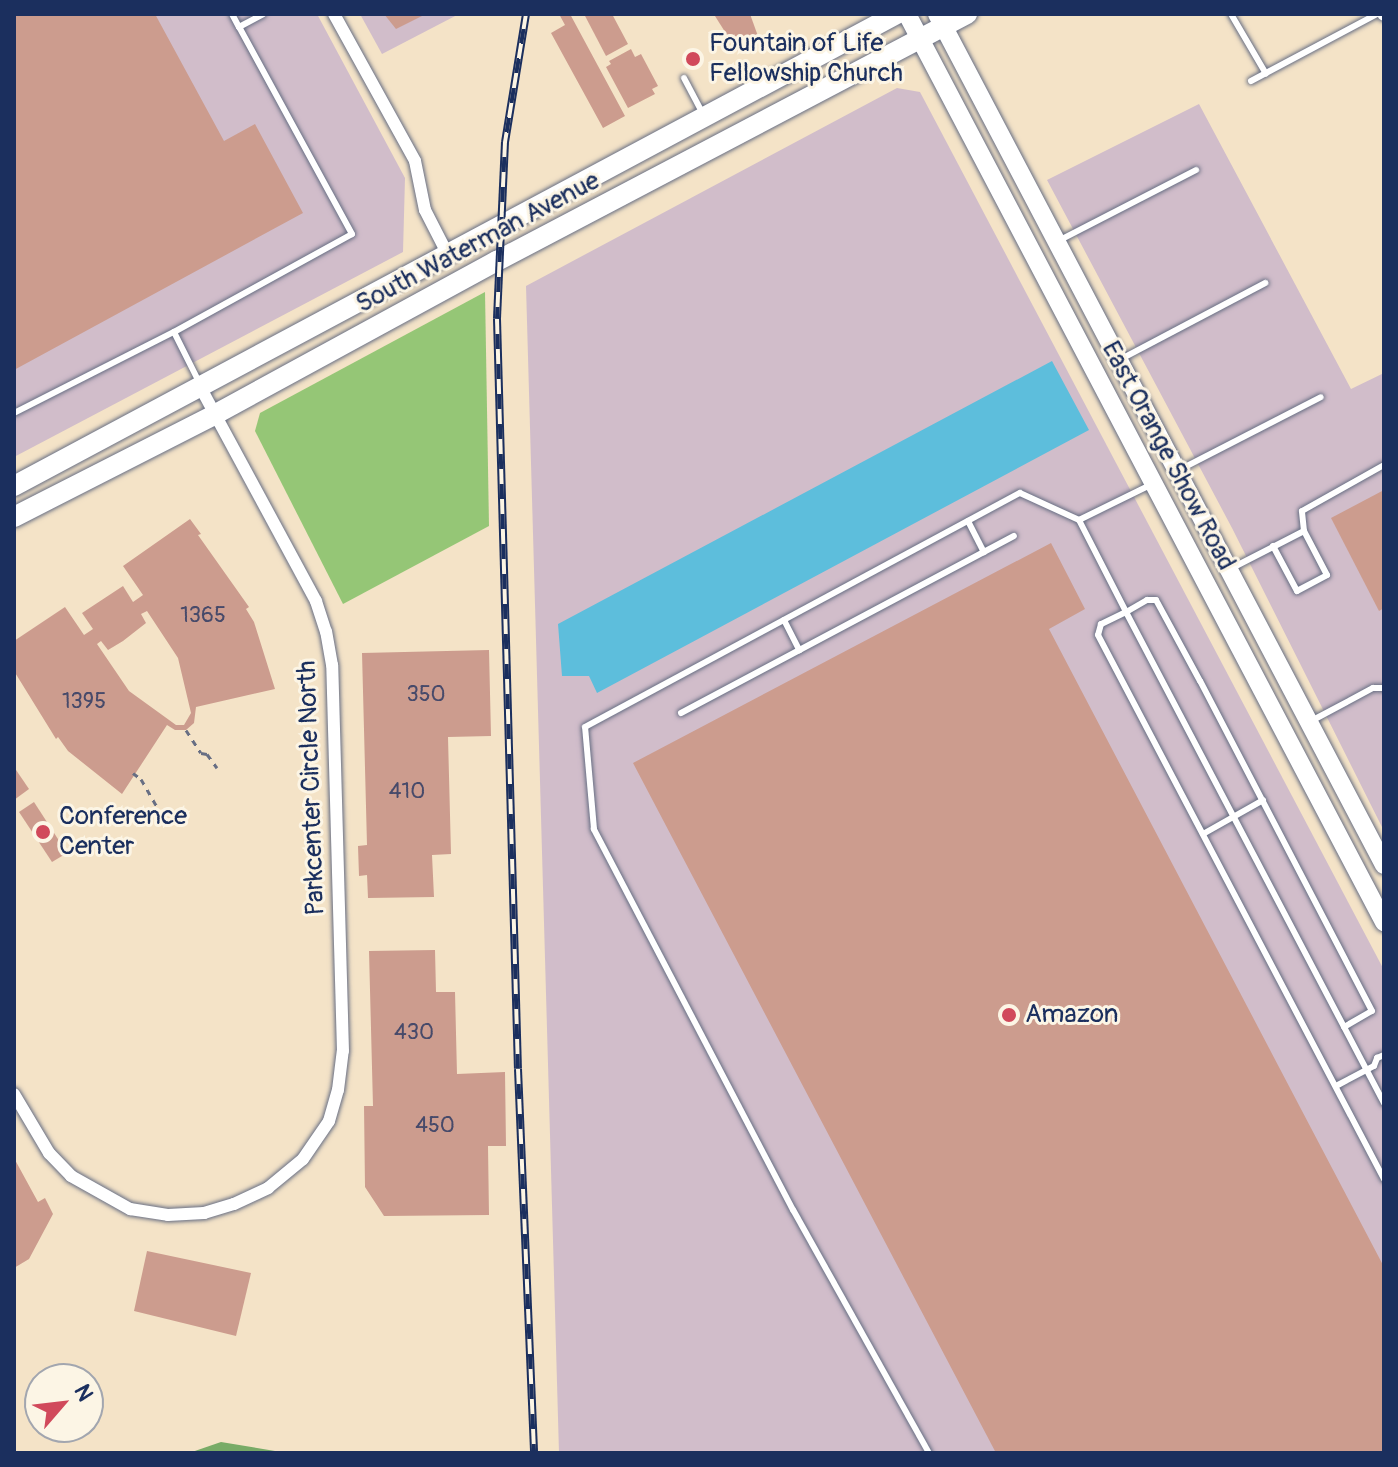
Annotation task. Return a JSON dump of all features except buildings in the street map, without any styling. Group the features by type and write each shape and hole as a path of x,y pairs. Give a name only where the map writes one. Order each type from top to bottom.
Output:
{"main road":[{"name":"South Waterman Avenue","path":"14,486 897,14"},
{"name":"East Orange Show Road","path":"907,14 1384,922"},
{"name":"South Waterman Avenue","path":"14,517 214,415 919,38 940,20 967,14"},
{"name":"East Orange Show Road","path":"940,20 1384,865"},
{"path":"1153,483 1177,471"}],"street":[{"path":"334,14 415,161 425,210 447,253"},
{"name":"Parkcenter Circle North","path":"14,1094 49,1153 71,1176 130,1209 168,1215 204,1213 234,1204 268,1188 303,1159 329,1121 338,1090 343,1051 332,665 316,601 201,388"}],"lane":[{"path":"14,413 174,332 352,234 232,14"},
{"path":"239,27 263,14"},
{"path":"1231,14 1266,74"},
{"path":"1251,81 1382,14"},
{"path":"684,78 704,117"},
{"path":"1057,241 1196,170"},
{"path":"1119,360 1265,283"},
{"path":"174,332 201,388"},
{"path":"1177,471 1321,397"},
{"path":"1273,546 1297,591 1327,575 1304,531 1302,511 1384,465"},
{"path":"1079,520 1153,483"},
{"path":"929,1453 793,1210 594,829 585,727 1020,493 1079,520 1344,1027 1383,1070"},
{"path":"968,521 984,552"},
{"path":"1229,569 1304,531"},
{"path":"681,713 1014,536"},
{"path":"1344,1027 1372,1011 1156,600 1101,624 1098,635 1384,1179"},
{"path":"784,620 799,650"},
{"path":"1309,722 1373,688 1384,688"},
{"path":"1203,834 1263,800"},
{"path":"1336,1086 1376,1062"},
{"path":"1376,1062 1384,1103"}],"path":[{"path":"186,730 201,753 207,754 217,768"},
{"path":"133,773 141,779 158,808"}],"shaded area":[{"path":"14,14 317,14 405,178 403,252 14,457"},
{"path":"360,14 459,14 382,54"},
{"path":"897,88 920,92 1384,970 1384,1453 559,1453 526,286"},
{"path":"1199,104 1351,389 1384,373 1384,831 1232,528 1047,180"}],"green space":[{"path":"485,292 489,526 343,604 255,431 260,413"},
{"path":"221,1442 287,1453 189,1453"}],"water":[{"path":"1052,361 1089,430 597,693 589,676 562,676 558,624"}],"railway":[{"path":"526,14 505,142 497,319 518,1069 534,1453"}],"place":[{"name":"Fountain of Life Fellowship Church","path":"693,59"},
{"name":"Conference Center","path":"43,832"},
{"name":"Amazon","path":"1009,1015"}]}
